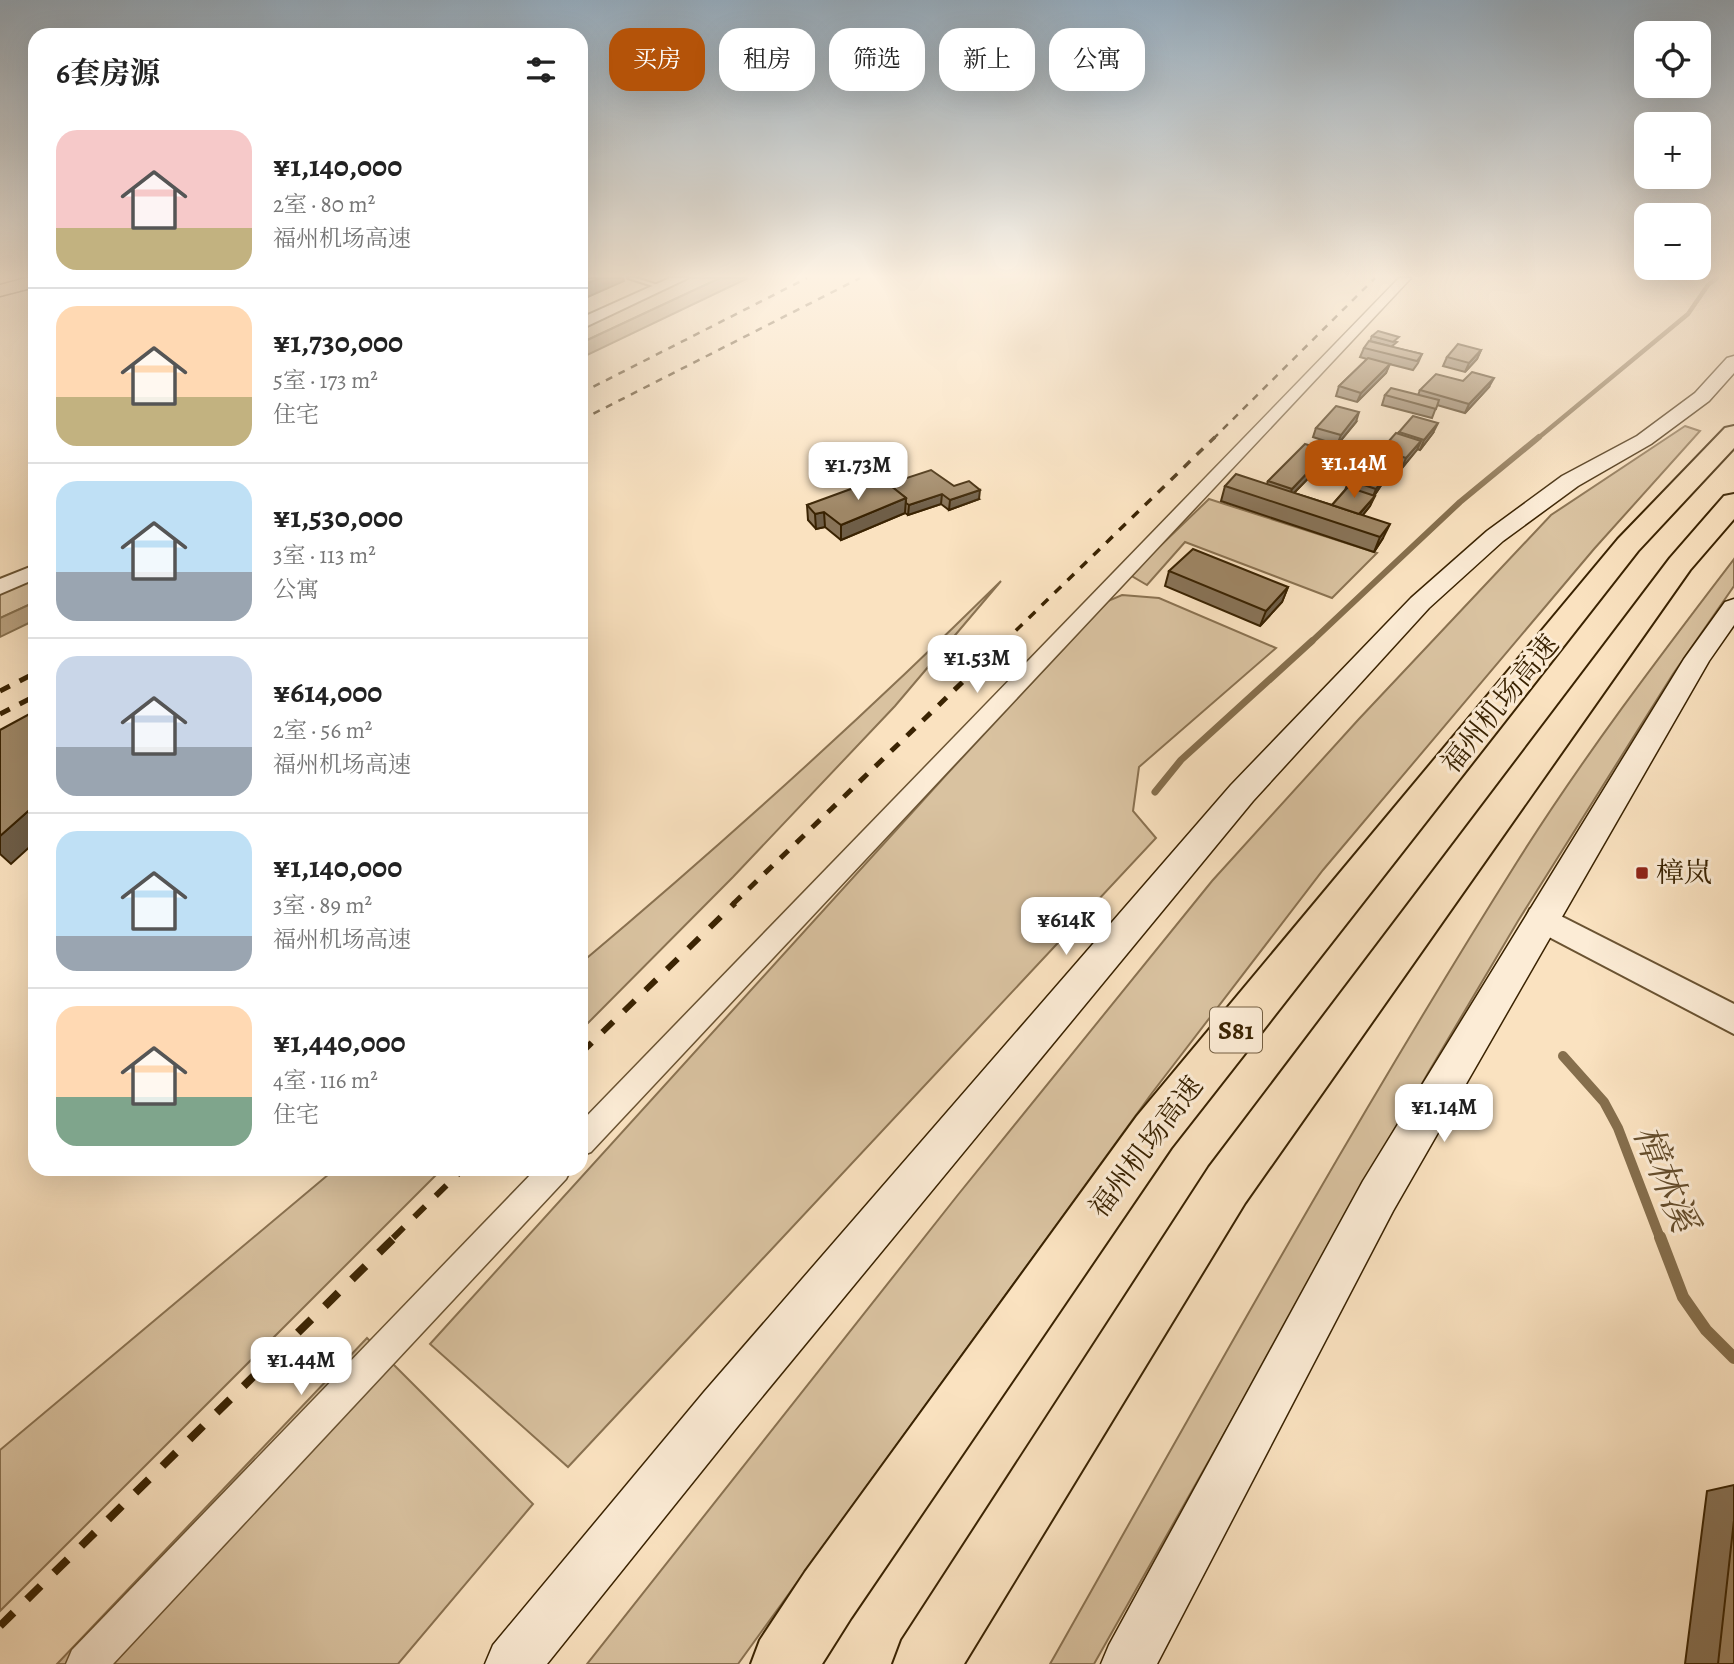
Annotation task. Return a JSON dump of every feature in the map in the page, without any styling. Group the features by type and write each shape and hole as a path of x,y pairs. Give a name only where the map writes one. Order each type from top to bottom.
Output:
{"highway":[{"name":"福州机场高速","path":"784,1664 836,1584 1154,1132 1628,545 1734,433"},
{"path":"926,1664 1227,1185 1680,564 1734,502"}],"main road":[{"path":"512,1664 730,1398 1242,793 1420,603 1494,536 1570,481 1644,440 1702,397 1734,362"},
{"path":"1128,1664 1378,1196 1697,659 1734,607"}],"street":[{"path":"588,1135 1331,356"},
{"path":"0,587 28,574"},
{"path":"1541,918 1734,1020"},
{"path":"86,1664 549,1176"}],"shaded area":[{"path":"1685,426 1700,431 1594,549 1323,870 1152,1093 738,1664 587,1664 957,1196 1212,881 1358,720 1551,515"},
{"path":"1209,499 1377,553 1332,598 1185,542 1147,585 1130,575"},
{"path":"1734,559 1734,586 1673,674 1518,921 1428,1073 1094,1664 1050,1664 1279,1260 1396,1060 1517,862 1595,746"},
{"path":"28,577 28,605 0,618 0,590"},
{"path":"1001,581 895,706 733,877 588,1023 588,957 689,871 899,680"},
{"path":"1122,595 1159,598 1276,648 1139,767 1133,811 1156,838 568,1467 430,1344 582,1176 588,1176 588,1170 1108,601"},
{"path":"28,605 28,623 0,637 0,618"},
{"path":"327,1176 435,1176 0,1611 0,1450"},
{"path":"367,1338 533,1504 398,1664 57,1664"}],"building":[{"path":"1395,356 1421,356 1417,361"},
{"path":"1448,356 1476,356 1469,363"},
{"path":"1368,358 1390,364 1361,393 1339,386"},
{"path":"1472,372 1494,378 1469,404 1420,390 1436,374 1463,381"},
{"path":"1391,388 1439,400 1436,409 1385,395"},
{"path":"1336,406 1359,412 1341,435 1316,428"},
{"path":"1413,416 1438,423 1424,440 1399,432"},
{"path":"1396,433 1421,441 1406,458 1381,450"},
{"path":"1305,444 1328,451 1292,489 1268,481"},
{"path":"1369,455 1395,463 1376,489 1349,480"},
{"path":"931,470 954,486 969,481 980,490 950,500 942,494 909,505 906,498 888,484"},
{"path":"1236,474 1390,524 1380,537 1225,486"},
{"path":"881,478 906,498 841,525 824,512 815,514 807,505"},
{"path":"1348,487 1375,496 1359,514 1332,505"},
{"path":"1193,549 1288,587 1266,611 1169,571"},
{"path":"28,715 28,811 0,836 0,730"},
{"path":"1734,1520 1734,1664 1718,1664"}],"waterway":[{"path":"1537,439 1638,356"},
{"path":"1310,643 1460,502 1539,437"},
{"path":"1155,792 1181,760 1312,641"},
{"name":"樟林溪","path":"1563,1056 1604,1102 1618,1128 1660,1238"},
{"name":"樟林溪","path":"1660,1237 1683,1297 1706,1330 1734,1358"}],"railway":[{"path":"588,389 654,356"},
{"path":"588,416 707,356"},
{"path":"1213,439 1297,356"},
{"path":"1003,643 1215,437"},
{"path":"733,904 1005,641"},
{"path":"0,691 28,677"},
{"path":"0,714 28,700"},
{"path":"588,1046 735,903"},
{"path":"393,1238 456,1176"},
{"path":"0,1626 395,1237"}],"place":[{"name":"樟岚","path":"1642,873"}]}
